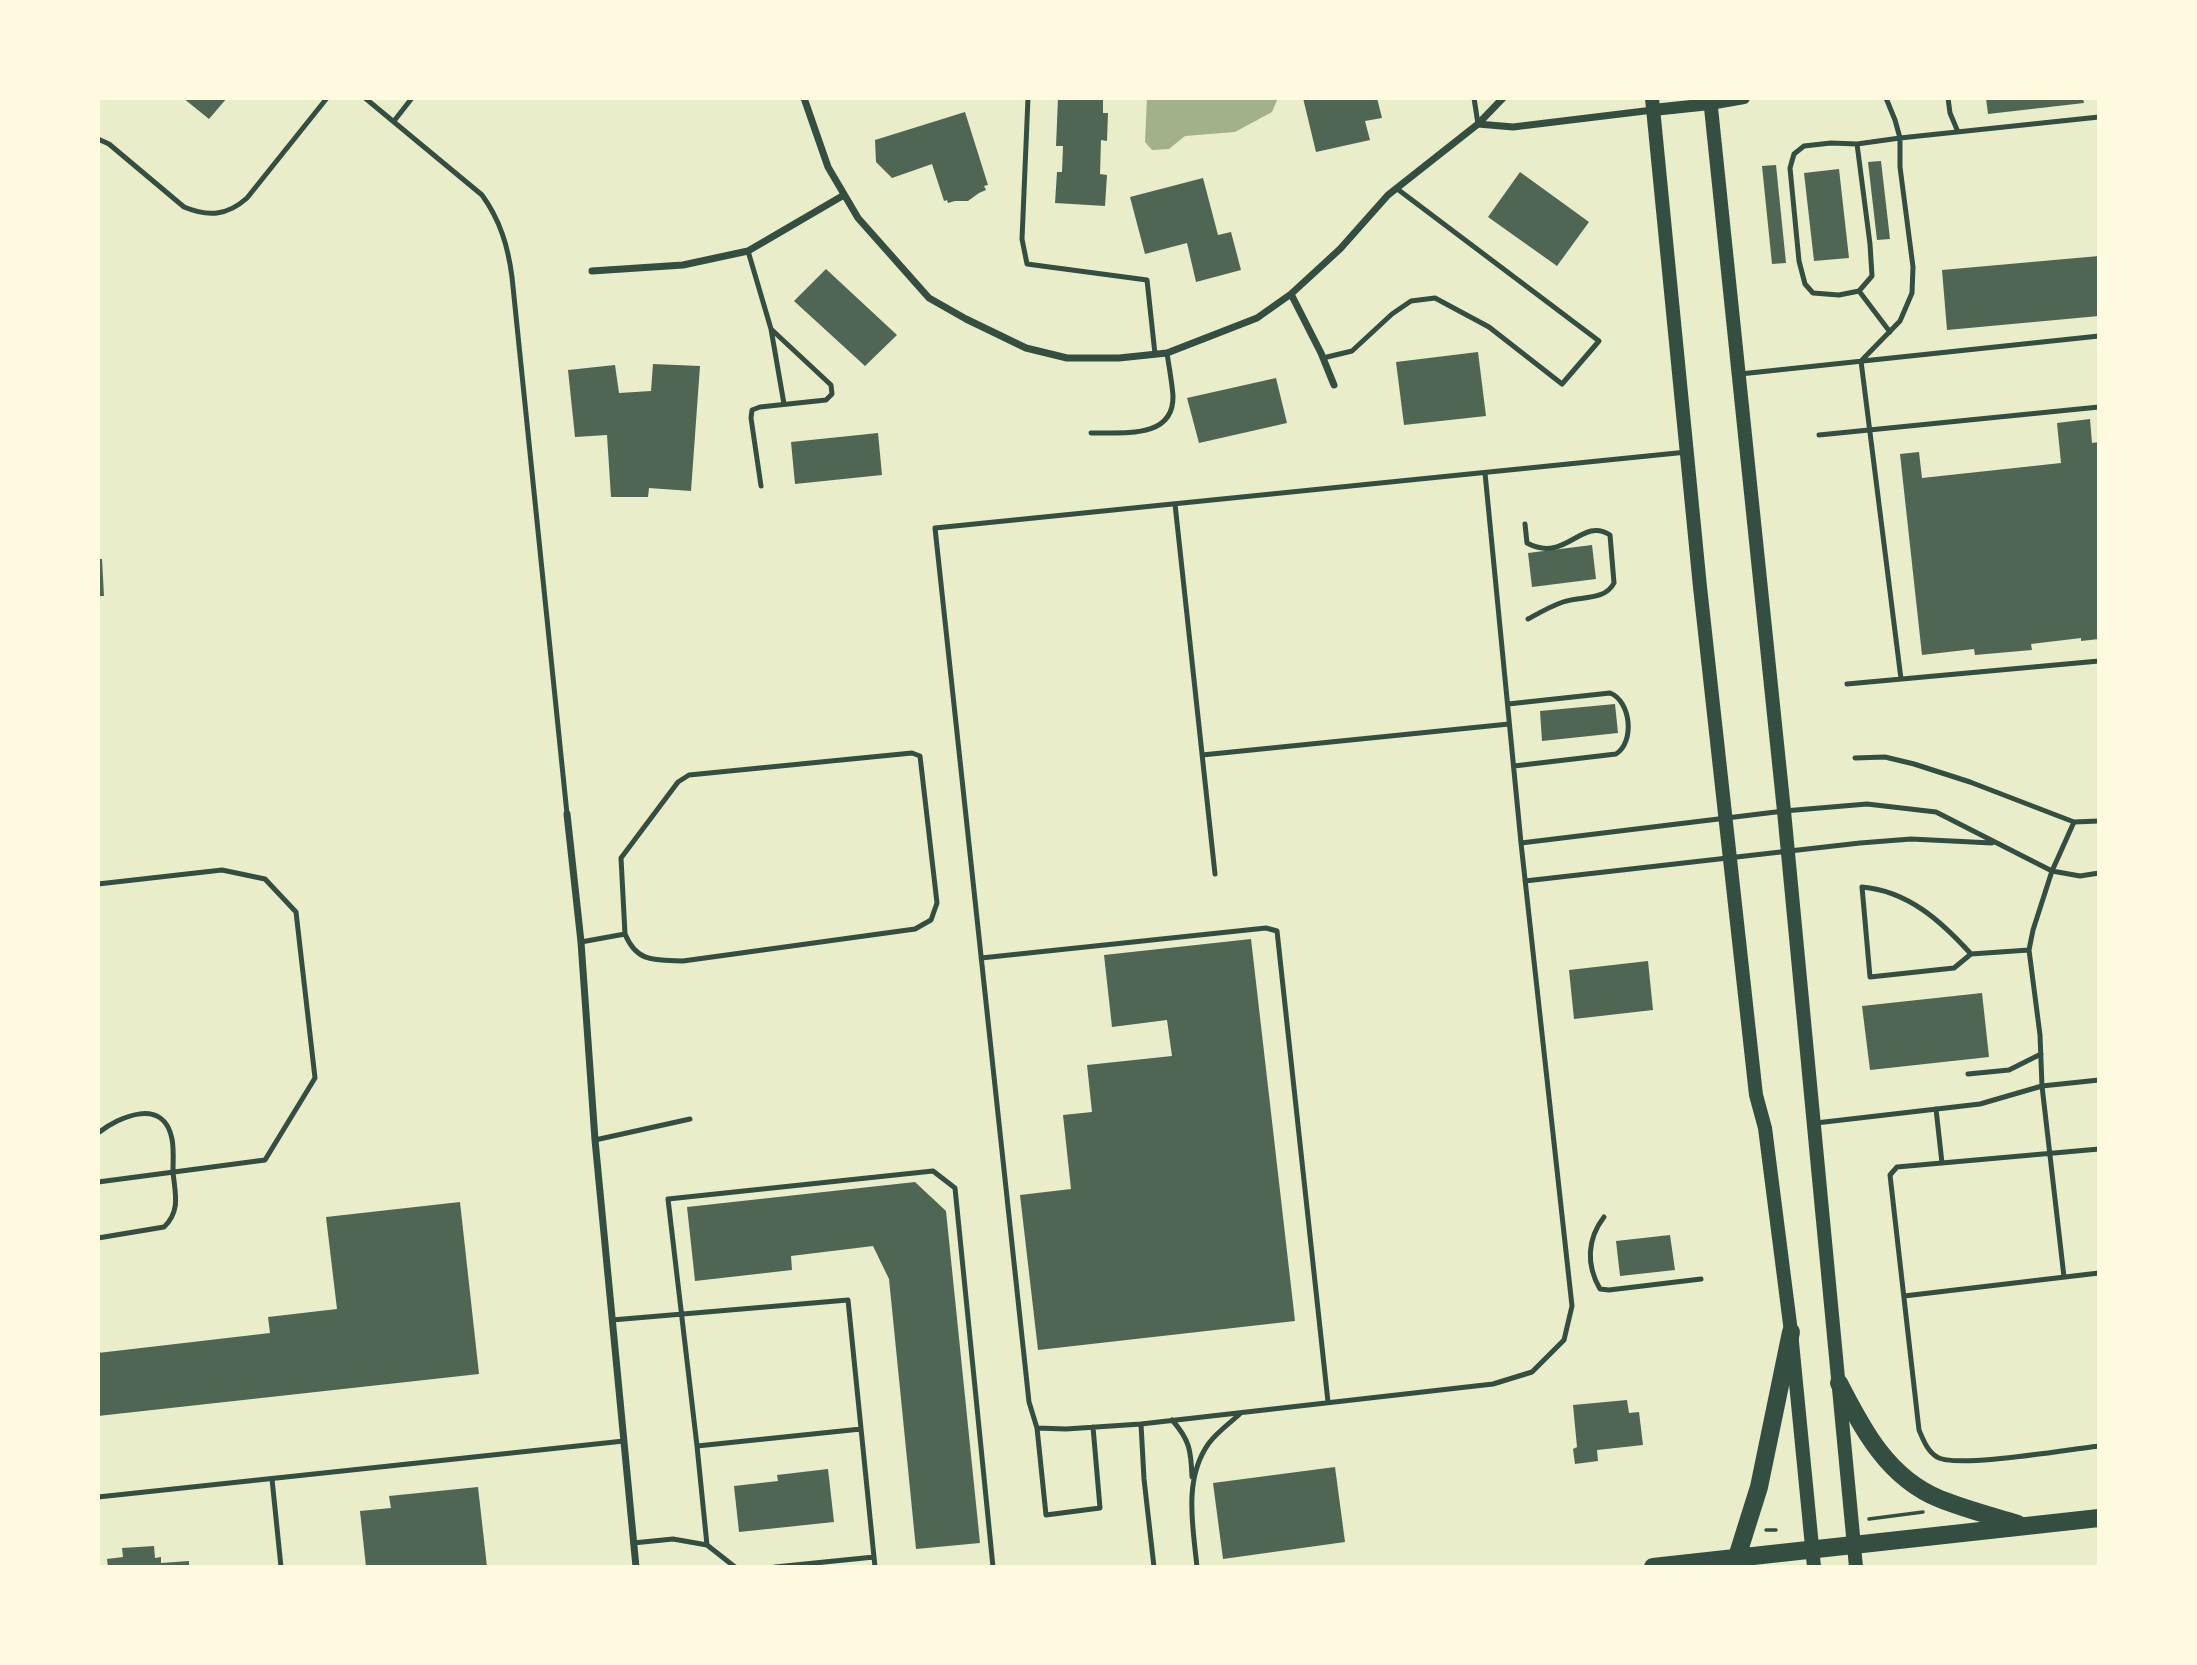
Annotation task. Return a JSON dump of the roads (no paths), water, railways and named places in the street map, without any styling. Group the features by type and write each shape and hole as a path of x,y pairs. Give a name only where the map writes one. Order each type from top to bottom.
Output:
{"main road":[{"path":"1710,101 1787,850 1856,1567"},
{"path":"1652,104 1725,818 1756,1095 1765,1128 1791,1332 1813,1558"},
{"path":"1737,1557 1759,1487 1791,1332"},
{"path":"1839,1383 1864,1433 1884,1459 1908,1481 1937,1498 2024,1526"},
{"path":"1653,1567 1737,1557 1813,1558 1853,1545 2099,1518"}],"street":[{"path":"804,98 828,167 858,218 929,298 1026,348 1067,358 1119,358 1167,353 1257,318 1291,294 1340,249 1396,188 1478,124 1503,98"},
{"path":"1478,124 1513,127 1652,104 1744,98"},
{"path":"592,271 683,265 748,251 844,195"},
{"path":"1291,294 1334,385"},
{"path":"567,814 636,1567"}],"lane":[{"path":"98,139 109,144 184,207 213,215 236,208 247,198 327,98"},
{"path":"365,98 482,195 499,223 509,256 567,814"},
{"path":"394,121 412,98"},
{"path":"1028,98 1022,239 1027,264 1147,280 1155,354"},
{"path":"1474,98 1478,124"},
{"path":"1861,361 1900,321 1912,293 1913,267 1900,167 1900,138 1886,98"},
{"path":"1948,98 1950,113 1958,132"},
{"path":"1857,144 1872,276 1859,291 1839,295 1813,293 1805,284 1799,261 1790,168 1794,154 1804,146 1857,144 2099,117"},
{"path":"1323,358 1352,351 1392,314 1411,301 1435,298 1489,327 1562,384 1599,341 1396,188"},
{"path":"748,251 771,329 783,404"},
{"path":"1859,291 1890,332"},
{"path":"761,485 752,410 826,400 832,394 831,385 771,329"},
{"path":"1738,374 2099,336"},
{"path":"1091,433 1137,432 1152,430 1163,424 1170,415 1173,398 1167,353"},
{"path":"1861,361 1901,679"},
{"path":"1819,435 2099,407"},
{"path":"1093,1427 1100,1508 1046,1515 1037,1428 1029,1402 935,528 1688,452"},
{"path":"1037,1428 1141,1424 1493,1384 1532,1372 1564,1339 1572,1306 1521,843 1485,473"},
{"path":"1175,504 1215,874"},
{"path":"1525,524 1527,543 1537,548 1565,545 1586,532 1602,530 1609,535 1614,583 1611,589 1602,594 1564,601 1528,619"},
{"path":"1847,684 2099,661"},
{"path":"1508,704 1610,693 1619,697 1625,706 1628,738 1624,749 1616,754 1514,766"},
{"path":"1202,755 1509,724"},
{"path":"912,753 920,756 937,903 931,920 915,929 683,961 646,959 630,946 625,934 621,858 678,782 689,775 912,753"},
{"path":"1855,758 1885,757 1914,764 1970,782 2074,822 2099,821"},
{"path":"1521,843 1783,811 1867,804 1936,812 2052,872 2080,876 2099,873"},
{"path":"2064,1277 2029,950 2032,930 2052,872 2074,822"},
{"path":"1525,881 1787,850 1911,839 1995,843"},
{"path":"98,884 222,870 265,879 296,912 315,1079 265,1160 98,1182"},
{"path":"1971,954 1917,905 1893,892 1862,887 1870,977 1954,968 1971,954 2029,950"},
{"path":"981,958 1266,928 1277,931 1328,1402"},
{"path":"580,942 625,934"},
{"path":"1968,1074 2009,1070 2041,1054"},
{"path":"1813,1123 1980,1104 2042,1086 2099,1080"},
{"path":"1937,1109 1942,1163"},
{"path":"98,1133 111,1123 133,1114 147,1113 166,1124 172,1137 176,1207 172,1220 164,1227 98,1238"},
{"path":"595,1140 690,1119"},
{"path":"2099,1149 1897,1167 1890,1175 1919,1430 1925,1444 1938,1458 1961,1461 2099,1446"},
{"path":"706,1545 668,1199 933,1171 954,1188 993,1567"},
{"path":"1604,1217 1592,1241 1589,1256 1593,1278 1600,1289 1701,1279"},
{"path":"1904,1296 2099,1273"},
{"path":"612,1320 848,1300 875,1567"},
{"path":"1192,1480 1209,1444 1242,1412"},
{"path":"1172,1420 1182,1432 1191,1451 1192,1522 1197,1567"},
{"path":"1141,1424 1154,1567"},
{"path":"697,1446 861,1429"},
{"path":"98,1497 624,1441"},
{"path":"272,1479 281,1567"},
{"path":"633,1543 673,1539 706,1545 735,1567"},
{"path":"775,1567 874,1557"}]}
